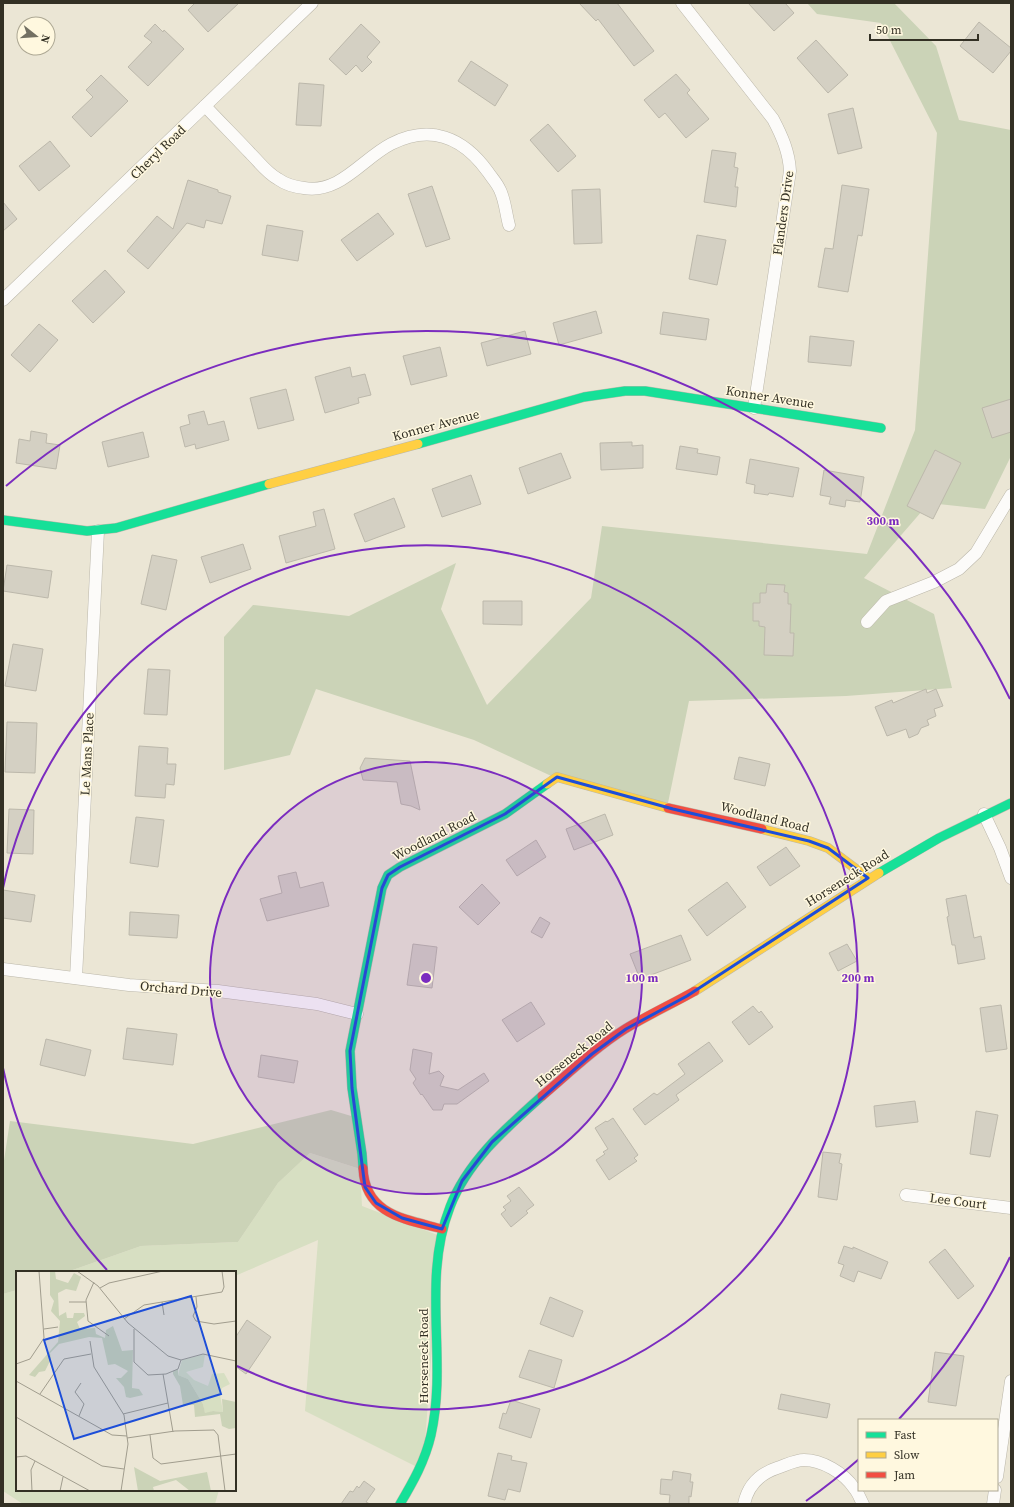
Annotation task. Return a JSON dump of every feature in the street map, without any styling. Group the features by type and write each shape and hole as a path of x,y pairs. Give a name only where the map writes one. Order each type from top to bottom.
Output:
{"street":[{"name":"Cheryl Road","path":"3,300 312,3"},
{"name":"Flanders Drive","path":"682,3 773,119 782,137 790,161 790,171 754,408"},
{"path":"205,106 270,174 287,184 304,188 316,189 335,184 385,148 407,137 418,135 435,135 447,138 464,147 482,164 500,189 509,225"},
{"name":"Konner Avenue","path":"3,520 86,531 116,528 236,493 584,397 625,391 645,391 881,428"},
{"path":"867,622 886,601 934,582 959,570 976,553 1011,495"},
{"name":"Le Mans Place","path":"76,978 98,531"},
{"name":"Woodland Road","path":"442,1229 402,1218 381,1208 370,1196 365,1187 357,1115 352,1088 350,1051 382,888 388,875 400,867 505,814 557,777 673,809 778,832 809,841 828,848 868,878"},
{"name":"Horseneck Road","path":"400,1504 415,1480 427,1451 435,1423 438,1371 435,1275 437,1251 442,1229 449,1208 462,1181 492,1142 513,1121 592,1054 626,1029 687,996 868,878 935,839 984,814 1011,803"},
{"path":"984,814 1000,848 1011,878"},
{"name":"Orchard Drive","path":"3,969 129,985 218,991 318,1004 357,1014"},
{"name":"Lee Court","path":"906,1195 1011,1208"},
{"path":"998,1470 1011,1381"},
{"path":"744,1504 747,1493 758,1477 767,1472 797,1461 804,1460 816,1462 832,1469 855,1488 863,1504"},
{"path":"993,1504 995,1491"}],"highlighted area":[{"path":"557,777 673,809 809,841 828,848 868,878 687,996 626,1029 592,1054 492,1142 462,1181 442,1229 402,1218 376,1203 365,1187 352,1088 350,1051 382,888 388,875 400,867 505,814"}],"green space":[{"path":"807,3 894,3 936,46 959,120 1011,130 1011,456 985,509 929,503 864,578 934,614 952,688 846,696 689,701 668,803 562,781 474,740 316,689 290,755 224,770 224,637 253,605 349,616 456,563 441,609 487,705 591,598 602,526 867,554 915,430 937,133 881,23 817,14"},
{"path":"331,1110 358,1118 360,1169 310,1153 278,1183 238,1242 141,1246 70,1271 16,1271 16,1290 3,1294 3,1167 10,1121 193,1144"},
{"path":"310,1153 360,1169 362,1206 440,1236 423,1470 305,1411 318,1240 236,1276 236,1271 70,1271 141,1246 238,1242 278,1183"},
{"path":"16,1290 16,1491 219,1491 215,1504 23,1504 3,1491 3,1294"}],"building":[{"path":"195,3 239,3 208,32 188,10"},
{"path":"579,3 617,3 654,51 634,66 598,19 596,21"},
{"path":"748,3 785,3 794,13 774,31"},
{"path":"979,22 1011,48 1011,51 993,73 960,46"},
{"path":"155,24 163,32 164,30 184,49 148,86 128,67 152,42 144,36"},
{"path":"361,24 380,42 367,57 372,62 362,72 356,65 346,75 329,59"},
{"path":"816,40 848,75 828,93 797,58"},
{"path":"471,61 508,85 495,106 458,81"},
{"path":"676,74 690,90 687,93 709,119 686,138 665,113 659,118 644,100"},
{"path":"101,75 128,101 91,137 72,117 93,97 86,90"},
{"path":"299,83 324,85 321,126 296,125"},
{"path":"853,108 862,148 838,154 828,114"},
{"path":"548,124 576,156 558,172 530,140"},
{"path":"50,141 70,166 39,191 19,166"},
{"path":"712,150 736,153 734,167 738,168 735,187 738,187 736,207 704,202"},
{"path":"188,180 231,196 222,224 206,220 204,228 187,223 148,269 127,251 157,216 173,229"},
{"path":"842,185 869,189 862,236 858,235 848,292 818,287 825,248 833,249"},
{"path":"432,186 450,239 426,247 408,194"},
{"path":"600,189 602,243 574,244 572,190"},
{"path":"3,202 17,219 3,231"},
{"path":"378,213 394,234 357,261 341,240"},
{"path":"267,225 303,231 298,261 262,255"},
{"path":"697,235 726,240 717,285 689,279"},
{"path":"105,270 125,292 93,323 72,301"},
{"path":"596,311 602,333 559,345 553,323"},
{"path":"663,312 709,319 706,340 660,334"},
{"path":"39,324 58,340 30,372 11,355"},
{"path":"525,331 531,354 487,366 481,343"},
{"path":"810,336 854,341 851,366 808,362"},
{"path":"440,347 447,376 411,385 403,356"},
{"path":"350,367 352,377 365,374 371,395 358,398 359,403 325,413 315,377"},
{"path":"286,389 294,420 258,429 250,398"},
{"path":"1011,399 1011,432 992,438 982,408"},
{"path":"204,411 208,425 224,421 229,440 196,449 195,444 185,447 180,427 190,424 188,415"},
{"path":"31,431 47,434 46,443 60,445 56,469 16,463 19,439 30,441"},
{"path":"143,432 149,457 108,467 102,442"},
{"path":"632,442 632,446 643,445 643,468 601,470 600,443"},
{"path":"680,446 698,449 697,453 720,457 717,475 676,469"},
{"path":"935,450 961,463 933,519 907,506"},
{"path":"561,453 571,478 528,494 519,468"},
{"path":"750,459 799,468 793,497 769,493 768,495 754,493 755,485 746,483"},
{"path":"824,470 864,477 860,502 846,500 845,507 829,504 831,497 820,495"},
{"path":"471,475 481,504 442,517 432,489"},
{"path":"394,498 405,527 365,542 354,514"},
{"path":"324,509 335,549 286,563 279,536 316,526 313,512"},
{"path":"243,544 251,569 210,583 201,557"},
{"path":"152,555 177,560 166,610 141,604"},
{"path":"7,565 52,571 48,598 3,591"},
{"path":"767,584 785,585 784,592 788,593 788,604 791,604 790,633 794,633 793,656 764,655 765,627 759,626 759,621 753,621 753,603 760,603 760,593 766,593"},
{"path":"483,601 522,601 522,625 483,624"},
{"path":"13,644 43,649 36,691 5,686"},
{"path":"148,669 170,670 167,715 144,714"},
{"path":"926,689 927,693 936,689 943,706 934,709 936,716 927,720 929,725 921,728 918,734 909,738 906,729 887,736 875,707 892,700 893,703"},
{"path":"7,722 37,723 35,773 5,772"},
{"path":"139,746 168,748 167,764 176,764 174,785 166,784 165,798 135,796"},
{"path":"739,757 770,764 765,786 734,779"},
{"path":"365,758 410,761 420,810 401,804 397,782 363,780 360,768"},
{"path":"9,809 34,810 33,854 7,853"},
{"path":"605,814 613,835 574,850 566,829"},
{"path":"136,817 164,820 158,867 130,863"},
{"path":"536,840 546,857 517,876 506,860"},
{"path":"786,847 800,866 770,886 757,867"},
{"path":"296,872 300,888 323,882 329,906 267,921 260,899 282,893 278,876"},
{"path":"727,882 746,907 707,936 688,910"},
{"path":"482,884 500,903 478,925 459,907"},
{"path":"3,890 35,895 31,922 3,918"},
{"path":"966,895 974,938 981,936 985,959 958,964 955,945 952,945 947,917 949,916 946,899"},
{"path":"130,912 179,915 177,938 129,935"},
{"path":"540,917 550,923 542,938 531,932"},
{"path":"681,935 691,960 640,979 630,954"},
{"path":"413,944 437,947 432,988 407,985"},
{"path":"847,944 857,961 838,971 829,953"},
{"path":"531,1002 545,1024 517,1042 502,1020"},
{"path":"1001,1005 1007,1049 986,1052 980,1008"},
{"path":"753,1006 759,1013 761,1011 773,1027 749,1045 732,1022"},
{"path":"127,1028 177,1034 173,1065 123,1059"},
{"path":"46,1039 91,1050 85,1076 40,1065"},
{"path":"709,1042 723,1061 676,1095 679,1100 645,1125 633,1109 654,1093 657,1095 685,1074 678,1064"},
{"path":"413,1049 432,1053 429,1074 439,1071 444,1076 440,1086 458,1090 484,1073 489,1081 457,1104 444,1104 442,1110 433,1110 413,1083 416,1079 410,1070"},
{"path":"261,1055 298,1061 294,1083 258,1077"},
{"path":"915,1101 918,1122 876,1127 874,1106"},
{"path":"976,1111 998,1115 990,1157 970,1154"},
{"path":"613,1118 638,1155 634,1158 637,1161 609,1180 596,1160 605,1154 603,1152 608,1149 595,1128"},
{"path":"823,1152 841,1154 839,1163 842,1164 837,1200 818,1197"},
{"path":"519,1187 534,1205 526,1211 528,1213 511,1227 501,1214 506,1210 503,1207 511,1201 507,1196"},
{"path":"844,1246 853,1249 853,1247 888,1262 881,1279 858,1271 854,1282 840,1276 844,1265 838,1263"},
{"path":"945,1249 974,1286 958,1299 929,1262"},
{"path":"550,1297 583,1311 573,1337 540,1324"},
{"path":"247,1320 271,1337 246,1374 236,1367 236,1336"},
{"path":"529,1350 562,1360 554,1388 519,1377"},
{"path":"935,1352 964,1356 956,1406 928,1402"},
{"path":"781,1394 830,1404 827,1418 778,1409"},
{"path":"511,1400 540,1409 531,1438 499,1428 503,1413 506,1414"},
{"path":"498,1453 512,1456 511,1460 527,1463 520,1492 508,1489 505,1500 488,1496"},
{"path":"673,1471 691,1474 690,1482 693,1482 691,1497 689,1496 689,1504 669,1504 670,1495 660,1494 661,1479 672,1480"},
{"path":"364,1481 375,1489 366,1502 370,1504 341,1504 350,1491 353,1492 357,1486 359,1488"}],"traffic: fast":[{"path":"418,444 584,397 625,391 645,391 881,428"},
{"path":"3,520 87,531 116,528 269,484"},
{"path":"363,1168 352,1088 350,1051 382,888 388,875 400,867 505,814 547,784"},
{"path":"879,873 939,838 1011,803"},
{"path":"400,1504 422,1462 431,1435 436,1406 437,1263 442,1235 450,1207 466,1175 477,1161 502,1133 542,1096"}],"traffic: slow":[{"path":"269,484 418,444"},
{"path":"547,784 557,777 668,808"},
{"path":"762,829 809,841 828,848 868,878"},
{"path":"695,991 879,873"}],"traffic: jam":[{"path":"668,808 762,829"},
{"path":"542,1096 582,1061 614,1036 642,1019 695,991"},
{"path":"363,1168 365,1184 371,1196 379,1205 401,1218 442,1229"}]}
